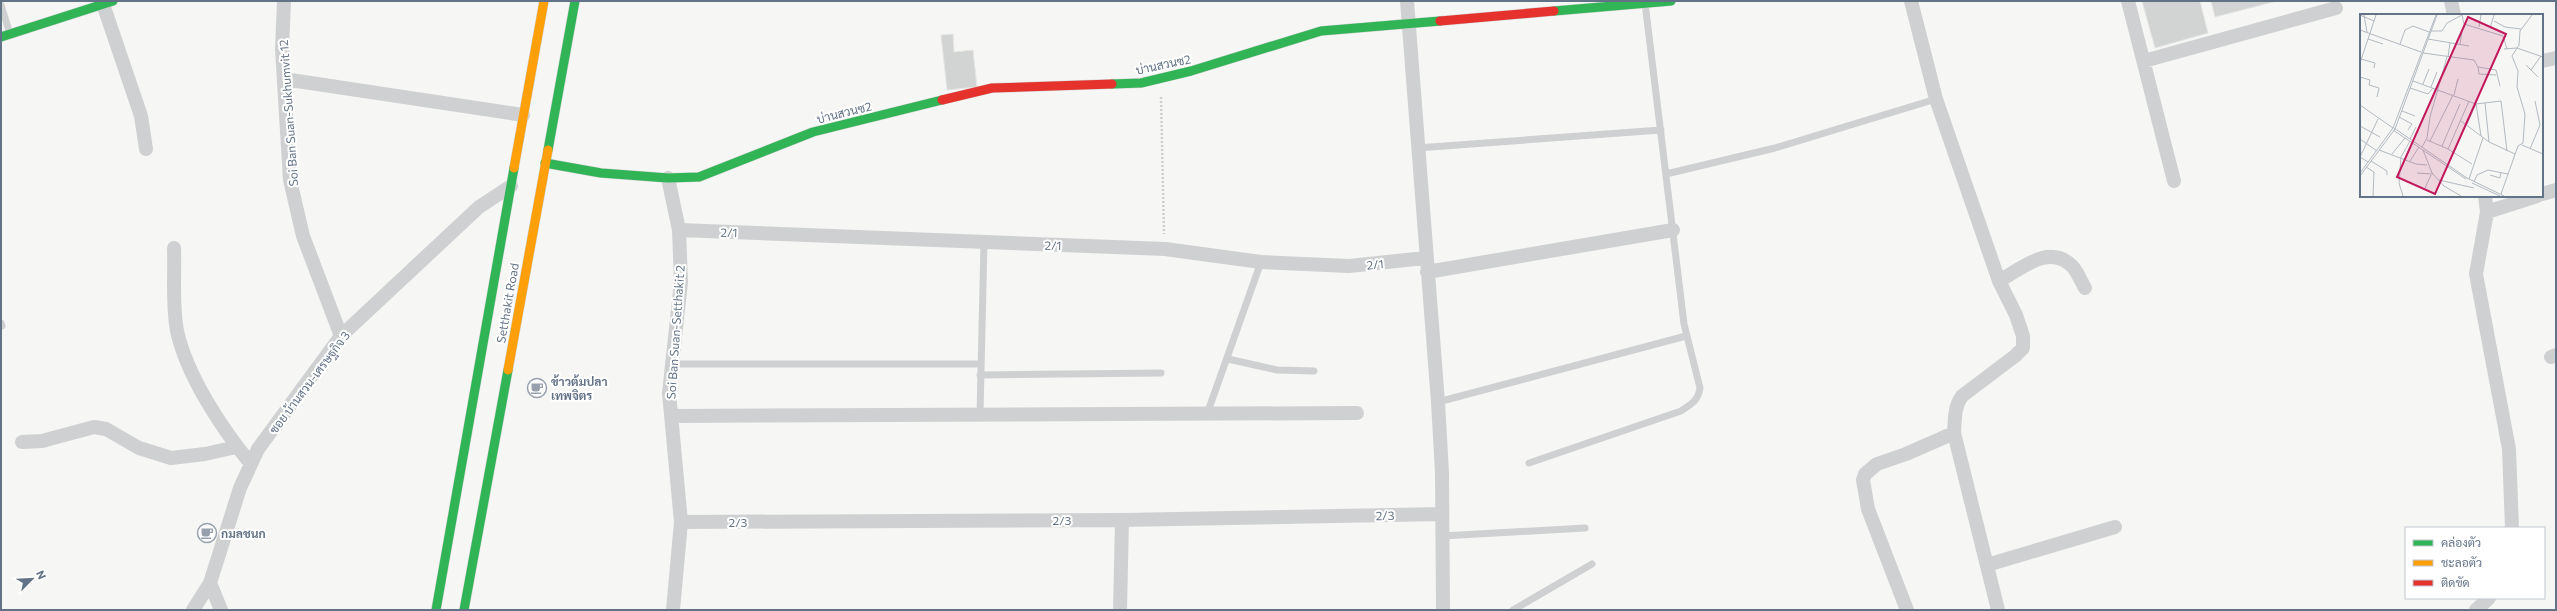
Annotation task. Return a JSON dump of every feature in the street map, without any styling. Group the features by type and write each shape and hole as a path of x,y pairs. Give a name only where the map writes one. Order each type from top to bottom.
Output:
{"street":[{"name":"Soi Ban Suan-Sukhumvit 12","path":"284,1 284,79 290,180 303,236 341,336"},
{"name":"Setthakit Road","path":"436,610 544,1"},
{"name":"Setthakit Road","path":"464,610 575,1"},
{"path":"1407,1 1425,258 1438,402 1442,514 1443,610"},
{"name":"บ่านสวนซ2","path":"668,178 699,177 813,132 992,88 1141,83 1192,71 1321,31 1671,1"},
{"path":"1911,1 1936,99 1999,281 2016,314 2023,336 2023,348 2016,356 1962,396 1957,404 1954,433 1998,610"},
{"path":"2128,1 2174,181"},
{"path":"2451,1 2454,14"},
{"path":"1,37 108,3 141,116 146,149"},
{"path":"2144,61 2336,8"},
{"path":"2543,61 2556,58"},
{"path":"284,79 523,115"},
{"path":"545,163 601,173 668,178"},
{"name":"Soi Ban Suan-Setthakit 2","path":"668,178 678,230 681,282 669,394 681,522 673,610"},
{"name":"ซอย บ้านสวน-เศรษฐกิจ 3","path":"193,610 210,583 240,488 258,448 341,336 479,207 511,186"},
{"path":"2543,194 2556,190"},
{"path":"2485,197 2487,212 2476,274 2509,449 2512,527"},
{"path":"2487,212 2534,197"},
{"name":"2/1","path":"678,230 1165,249 1262,262 1349,266 1425,258"},
{"path":"1427,272 1673,230"},
{"path":"174,248 177,331 192,374 236,446 251,464"},
{"path":"1999,281 2042,256 2055,256 2072,266 2085,288"},
{"path":"671,416 1357,413"},
{"path":"22,442 42,441 94,427 106,429 140,448 171,458 204,454 236,446"},
{"path":"1907,610 1868,509 1863,480 1865,474 1877,464 1906,454 1954,433"},
{"name":"2/3","path":"681,522 1122,520 1442,514"},
{"path":"1120,610 1122,520"},
{"path":"1987,565 2115,527"},
{"path":"210,583 221,610"},
{"path":"2476,610 2488,599"}],"lane":[{"path":"1529,463 1681,411 1696,401 1700,388 1686,336 1645,3"},
{"path":"1,5 10,34"},
{"path":"1666,174 1775,148 1936,99"},
{"path":"1417,148 1661,130"},
{"path":"980,414 984,242"},
{"path":"1208,414 1262,262"},
{"path":"1438,402 1686,336"},
{"path":"1228,359 1277,370 1314,371"},
{"path":"672,364 981,364"},
{"path":"980,375 1161,373"},
{"path":"1442,536 1585,528"},
{"path":"1513,610 1592,564"}],"path":[{"path":"1161,78 1165,249"}],"building":[{"path":"2142,1 2200,1 2208,33 2155,48"},
{"path":"2211,1 2277,1 2215,17"},
{"path":"953,34 954,52 973,50 977,87 947,90 941,35"}],"traffic: fast":[{"path":"1,37 113,1"},
{"path":"548,150 575,1"},
{"path":"1554,11 1671,1"},
{"path":"1112,84 1141,83 1191,71 1321,31 1440,21"},
{"path":"545,163 601,173 668,178 699,177 813,132 942,100"},
{"path":"436,610 514,168"},
{"path":"464,610 508,370"}],"traffic: slow":[{"path":"514,168 544,1"},
{"path":"508,370 548,150"}],"traffic: jam":[{"path":"1440,21 1554,11"},
{"path":"942,100 992,88 1112,84"}],"place":[{"name":"ข้าวต้มปลา เทพจิตร","path":"537,388"},
{"name":"กมลชนก","path":"207,533"}]}
